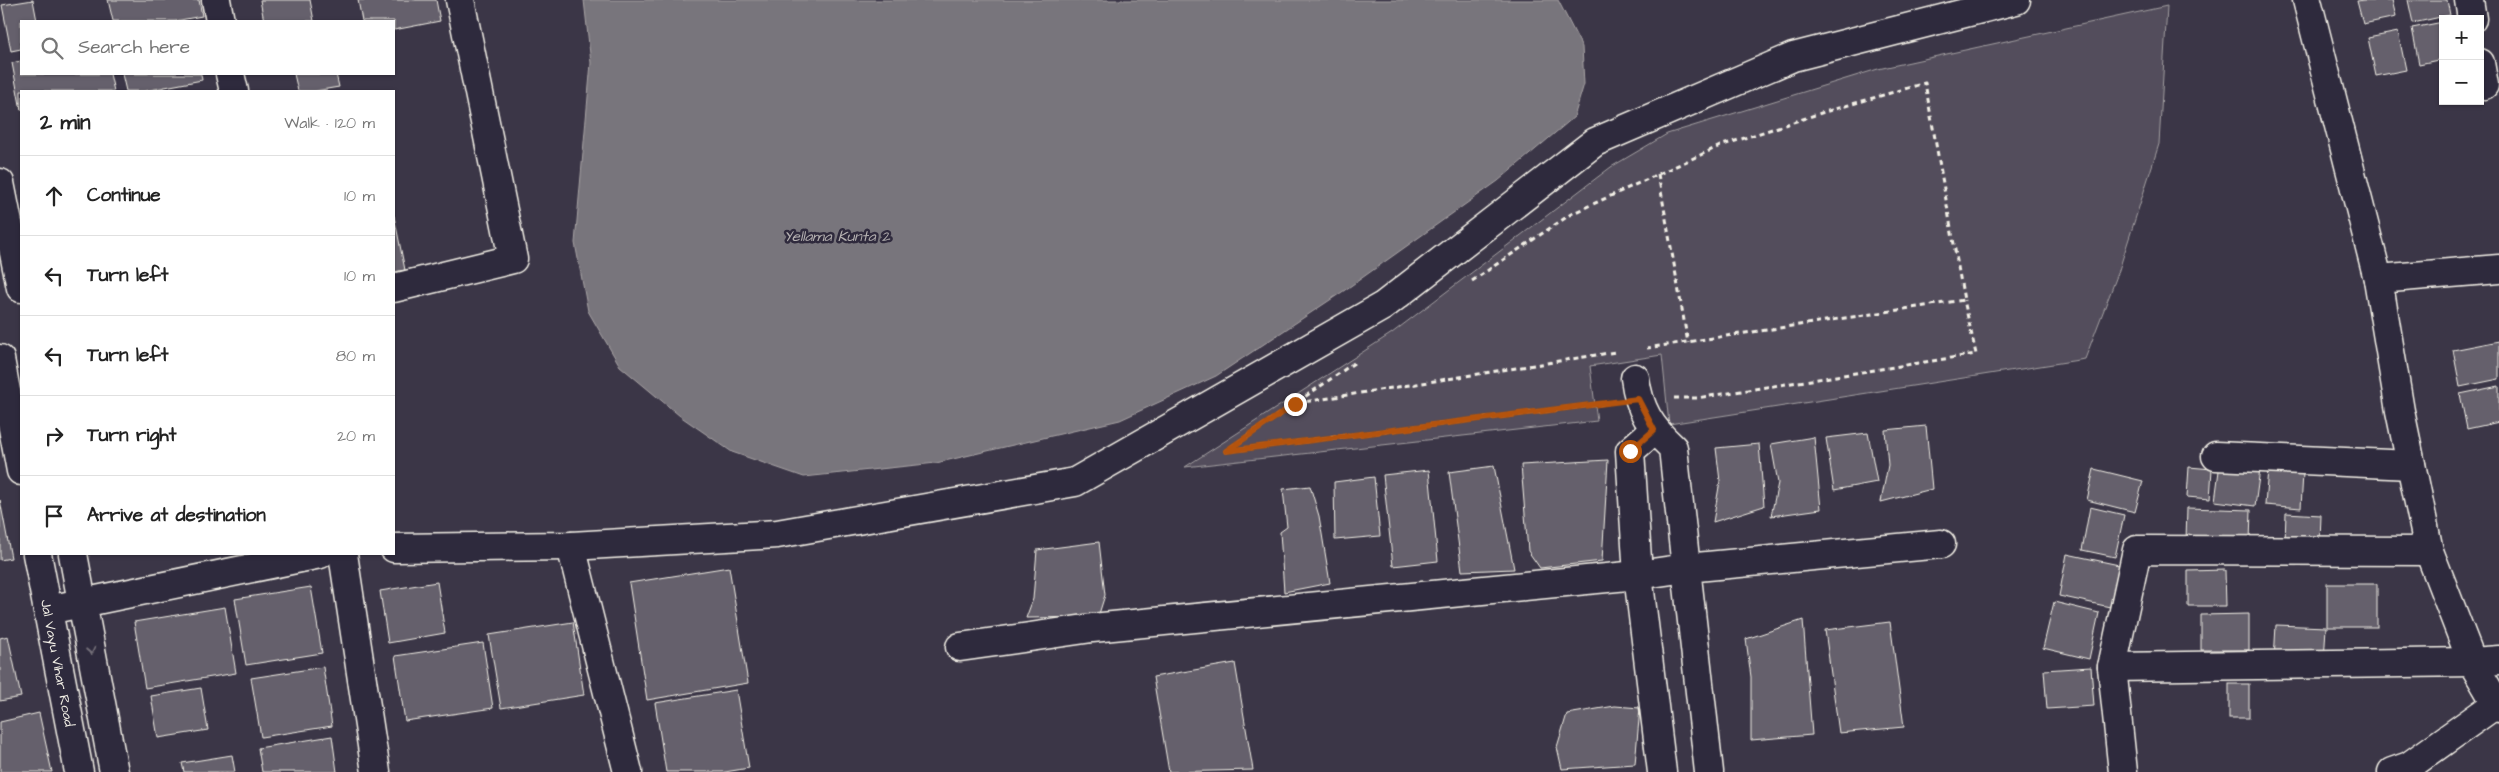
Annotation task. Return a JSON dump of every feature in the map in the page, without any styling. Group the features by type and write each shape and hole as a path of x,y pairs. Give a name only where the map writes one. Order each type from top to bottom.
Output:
{"street":[{"path":"216,0 220,20"},
{"path":"395,288 513,259 460,0"},
{"path":"395,548 571,546 777,534 1075,482 1383,306 1595,142 1793,57 2016,0"},
{"path":"2307,0 2378,279 2411,465 2429,551 2472,662 2498,706 2409,766 2392,772"},
{"path":"2469,0 2471,15"},
{"path":"230,75 234,90"},
{"path":"0,183 20,283"},
{"path":"2378,279 2499,269"},
{"path":"9,374 20,463"},
{"path":"1636,388 1654,430 1673,448 1709,772"},
{"path":"1654,430 1630,451 1638,575 1662,772"},
{"path":"2216,456 2411,465"},
{"path":"960,647 1092,628 1941,544"},
{"path":"571,546 628,772"},
{"path":"2123,772 2112,668 2137,550 2429,551"},
{"name":"Jal Vayu Vihar Road","path":"37,555 79,772"},
{"path":"73,555 114,772"},
{"path":"48,610 315,555"},
{"path":"343,555 376,772"},
{"path":"2112,668 2499,660"}],"path":[{"path":"1360,359 1226,451 1636,388 1697,398 1976,354 1964,300 1925,83 1821,112 1720,146 1571,214 1465,286"},
{"path":"1658,174 1688,343 1964,300"},
{"path":"1295,404 1616,352"}],"shaded area":[{"path":"2167,6 2159,144 2118,273 2085,359 1669,424 1662,355 1590,366 1597,421 1185,467 1392,333 1611,167 1667,134 1878,69"}],"water":[{"name":"Yellama Kunta 2","path":"584,0 1558,0 1582,47 1584,84 1574,117 1498,181 1345,290 1216,376 1120,420 936,463 804,477 732,452 680,416 620,366 588,311 575,243 591,63"}],"building":[{"path":"33,0 37,20 20,20 20,49 11,51 2,5"},
{"path":"108,0 199,0 202,16 180,20 113,20"},
{"path":"260,0 310,0 314,20 264,20"},
{"path":"358,0 436,0 440,21 395,30 395,20 362,20"},
{"path":"2392,0 2396,17 2363,24 2357,1"},
{"path":"2408,0 2447,0 2450,15 2439,15 2439,17 2413,23"},
{"path":"2439,23 2439,60 2419,64 2412,28"},
{"path":"2398,32 2406,70 2376,76 2368,38"},
{"path":"20,61 20,75 110,75 114,90 20,90 20,105 12,63"},
{"path":"122,75 201,75 202,80 149,90 126,90"},
{"path":"294,75 336,75 339,87 321,90 298,90"},
{"path":"395,221 405,270 395,272"},
{"path":"2499,341 2499,379 2460,387 2453,350"},
{"path":"2499,386 2499,422 2467,429 2460,394"},
{"path":"1926,426 1932,489 1881,502 1888,465 1885,430"},
{"path":"1868,433 1877,482 1834,490 1826,438"},
{"path":"1814,437 1821,509 1771,516 1778,483 1771,444"},
{"path":"1759,444 1764,506 1713,522 1720,481 1716,448"},
{"path":"1608,460 1602,561 1540,568 1528,551 1521,465"},
{"path":"2220,463 2260,469 2255,506 2215,501"},
{"path":"1494,466 1514,569 1462,571 1449,472"},
{"path":"2189,467 2212,469 2210,499 2187,497"},
{"path":"2094,469 2143,481 2135,512 2087,500"},
{"path":"2268,469 2303,473 2301,508 2265,505"},
{"path":"1429,470 1438,561 1393,566 1383,475"},
{"path":"1374,477 1380,536 1335,540 1334,482"},
{"path":"1310,486 1319,516 1330,583 1284,592 1280,532 1287,527 1283,489"},
{"path":"0,500 11,558 0,560"},
{"path":"2090,507 2124,515 2115,557 2082,550"},
{"path":"2187,508 2251,510 2250,542 2186,540"},
{"path":"2286,513 2321,515 2320,543 2285,543"},
{"path":"1099,542 1105,595 1098,617 1026,618 1033,599 1037,550"},
{"path":"2067,554 2119,565 2110,607 2059,596"},
{"path":"729,567 748,683 647,700 629,583"},
{"path":"2225,570 2226,606 2188,606 2188,571"},
{"path":"437,582 445,633 388,643 380,591"},
{"path":"2327,584 2377,584 2377,627 2327,627"},
{"path":"311,587 322,653 246,665 235,599"},
{"path":"2054,602 2099,613 2089,659 2043,648"},
{"path":"225,607 236,673 145,688 134,622"},
{"path":"2249,614 2249,650 2201,650 2201,615"},
{"path":"1803,620 1812,735 1751,740 1751,677 1746,639"},
{"path":"573,622 584,695 501,708 489,635"},
{"path":"1890,622 1904,727 1839,733 1825,630"},
{"path":"2276,625 2326,627 2324,662 2274,660"},
{"path":"8,636 21,697 0,701 0,638"},
{"path":"483,643 493,708 405,721 395,656"},
{"path":"1235,663 1253,770 1169,772 1153,677"},
{"path":"323,667 332,726 261,737 251,678"},
{"path":"2091,667 2094,706 2047,709 2044,670"},
{"path":"2229,684 2249,684 2249,718 2229,718"},
{"path":"201,688 208,730 158,738 151,696"},
{"path":"736,690 749,768 725,772 666,772 655,703"},
{"path":"1615,706 1640,708 1635,764 1562,769 1557,747 1567,714"},
{"path":"39,713 52,772 0,772 0,722"},
{"path":"332,736 337,772 262,772 258,748"},
{"path":"232,755 235,772 184,772 182,763"}],"route":[{"path":"1295,404 1226,451 1638,399 1654,430 1630,451"}]}
